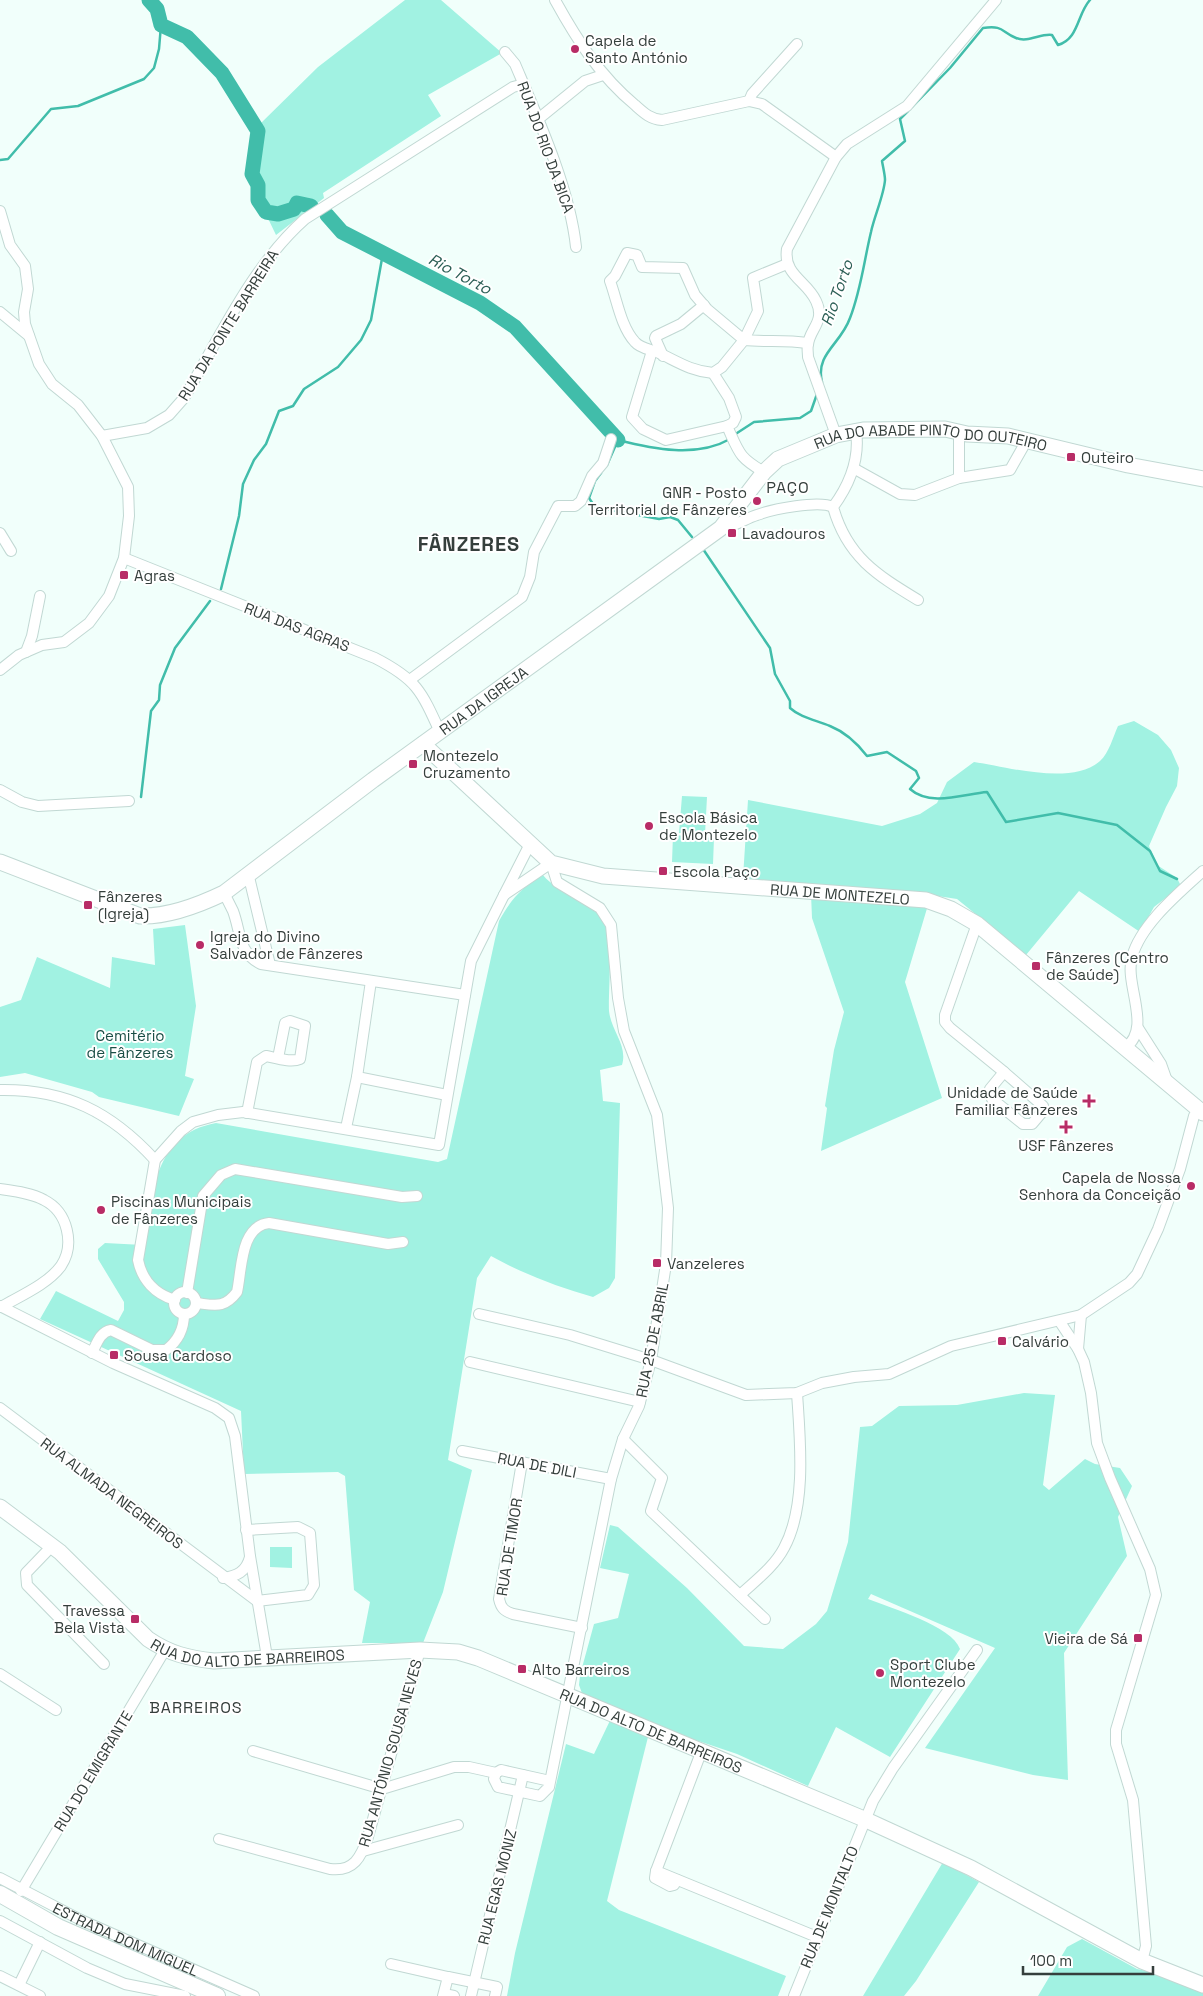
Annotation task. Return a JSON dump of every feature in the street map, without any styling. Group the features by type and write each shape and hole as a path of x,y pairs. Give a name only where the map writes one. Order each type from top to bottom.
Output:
{"main road":[{"name":"ESTRADA DOM MIGUEL","path":"0,1894 70,1933 218,1996"}],"street":[{"path":"555,0 582,47 604,75 618,91 652,120 662,120 749,101 762,104 836,157"},
{"path":"836,435 823,393 812,371 807,343 815,330 819,316 816,302 787,264 787,249 836,157 847,144 908,106 996,0"},
{"path":"749,101 752,94 797,44"},
{"name":"RUA DO RIO DA BICA","path":"505,52 515,64 524,84 567,200 574,223 576,247"},
{"path":"537,120 585,81 604,75"},
{"name":"RUA DA PONTE BARREIRA","path":"102,436 147,428 169,414 179,404 265,260 284,238 305,220 513,87 524,84"},
{"path":"0,211 10,245 25,266 28,289 24,312 38,364 52,384 78,405 102,436 128,487 129,516 124,558 109,596 89,622 64,642 42,645 26,652 0,670"},
{"path":"787,264 753,278 758,311 744,340 722,367 713,373 685,367 640,347 634,341 625,323 610,281 615,276 627,253 637,255 642,267 683,268 693,290 704,305 744,340 763,342 789,340 807,343"},
{"path":"663,356 655,338 656,336 681,324 704,305"},
{"path":"0,312 29,336"},
{"path":"652,351 632,417 653,435 666,440 733,423 736,417 728,398 713,373"},
{"path":"727,426 733,441 745,461 764,472"},
{"name":"RUA DO ABADE PINTO DO OUTEIRO","path":"721,528 764,472 778,459 836,435 856,431 945,429 1024,439 1128,465 1203,479"},
{"path":"856,431 858,444 854,469 833,507 838,524 862,560 875,573 918,600"},
{"path":"959,432 959,478"},
{"path":"410,679 522,597 530,578 534,552 558,506 575,506 581,501 592,476 603,463 611,439"},
{"path":"854,469 900,494 915,495 959,478 1010,470 1023,447 1024,439"},
{"path":"741,502 756,515"},
{"path":"721,528 733,527 756,515 784,508 822,503 833,507"},
{"name":"RUA DA IGREJA","path":"224,893 248,873 423,744 721,528"},
{"path":"0,533 11,551"},
{"name":"RUA DAS AGRAS","path":"124,558 375,658 398,669 410,679 424,697 440,732"},
{"path":"26,652 32,636 40,596"},
{"name":"RUA DE MONTEZELO","path":"423,744 551,863 603,876 926,900 951,908 977,924 1201,1111"},
{"path":"0,790 22,802 38,806 129,801"},
{"path":"175,1300 161,1294 147,1282 141,1273 138,1260 155,1160 181,1131 193,1122 218,1115 247,1112 439,1144 471,962 530,844"},
{"path":"0,862 140,916 155,916 224,893 233,912 241,944 248,956 261,964 464,995"},
{"path":"504,895 551,863"},
{"name":"RUA 25 DE ABRIL","path":"551,863 558,882 600,908 611,925 618,998 624,1031 657,1115 667,1199 668,1236 666,1264 651,1360 640,1402 622,1439 612,1479 569,1695"},
{"path":"1125,1048 1135,1039 1138,1028 1132,957 1147,931 1168,904 1203,871"},
{"path":"248,873 270,965"},
{"path":"977,924 945,1015 945,1022 1004,1072 1043,1106 1043,1111 1032,1124 1023,1124 992,1099 990,1089 1004,1072"},
{"path":"346,1128 371,980"},
{"path":"1138,1028 1161,1064 1168,1084"},
{"path":"247,1112 257,1062 266,1056 278,1058"},
{"path":"356,1077 448,1094"},
{"path":"0,1090 29,1090 59,1095 92,1109 137,1141 155,1160"},
{"path":"479,1314 570,1335 651,1360 746,1395 797,1393 822,1383 854,1377 889,1374 951,1346 1060,1322 1081,1315 1128,1283 1137,1274 1158,1229 1177,1178 1189,1129 1201,1111"},
{"path":"187,1293 203,1196 221,1175 235,1169 402,1197 417,1196"},
{"path":"0,1189 45,1200 59,1215 68,1231 69,1250 60,1267 36,1286 1,1307"},
{"path":"196,1303 227,1304 232,1299 237,1292 248,1236 261,1224 269,1223 388,1244 403,1242"},
{"path":"187,1293 194,1298 196,1303 191,1313 184,1314 177,1311 175,1300 178,1295 187,1293"},
{"path":"1,1307 92,1353 215,1408 230,1418 235,1436 246,1530 266,1657"},
{"path":"92,1353 100,1337 105,1331 111,1330 152,1350 166,1350 179,1336 183,1326 184,1314"},
{"path":"1078,1348 1081,1315"},
{"path":"1060,1322 1078,1348 1084,1362 1091,1393 1097,1443 1110,1478 1150,1569 1156,1595 1116,1730 1117,1750 1133,1800 1146,1946 1142,1960"},
{"path":"470,1362 640,1402"},
{"path":"740,1595 770,1566 784,1549 795,1524 800,1438 797,1393"},
{"name":"RUA ALMADA NEGREIROS","path":"0,1408 223,1578 257,1601"},
{"path":"622,1439 662,1478 651,1511 765,1619"},
{"name":"RUA DE DILI","path":"462,1451 612,1479"},
{"name":"RUA DE TIMOR","path":"522,1462 499,1599 500,1606 512,1614 582,1628"},
{"name":"RUA DO ALTO DE BARREIROS","path":"0,1507 52,1546 148,1639 165,1650 184,1658 214,1661 420,1650 458,1652 478,1658 864,1819 971,1868 1142,1960 1203,1985"},
{"path":"0,1518 18,1520"},
{"path":"246,1530 298,1527 310,1533 312,1538 314,1584 312,1591 302,1598 257,1601"},
{"path":"52,1546 26,1573 27,1584 104,1664"},
{"path":"223,1578 238,1575 245,1569 250,1556"},
{"name":"RUA DO EMIGRANTE","path":"21,1891 165,1650"},
{"name":"RUA ANTÓNIO SOUSA NEVES","path":"219,1839 340,1870 354,1864 363,1851 420,1650"},
{"name":"RUA DE MONTALTO","path":"794,1996 864,1819 892,1768 977,1650"},
{"path":"0,1674 56,1710"},
{"path":"550,1781 501,1770 496,1773 494,1779 498,1786 540,1796 549,1787 569,1695"},
{"path":"702,1750 656,1871 817,1937"},
{"path":"253,1751 382,1789 454,1767 469,1767 496,1773"},
{"name":"RUA EGAS MONIZ","path":"471,1996 523,1775"},
{"path":"363,1851 458,1825"},
{"name":"ESTRADA DOM MIGUEL","path":"0,1878 21,1891 80,1920 254,1996"},
{"name":"ESTRADA DOM MIGUEL","path":"0,1921 87,1968 126,1984 184,1996"},
{"path":"19,1985 40,1942"},
{"path":"391,1964 497,1987 496,1996"},
{"path":"0,1976 40,1996"},
{"path":"447,1995 448,1977"}],"green space":[{"path":"405,0 441,0 502,53 428,95 441,116 323,193 324,198 276,235 263,208 255,148 262,127 260,124 318,67"},
{"path":"1134,721 1158,735 1171,750 1179,768 1177,786 1149,846 1157,865 1177,878 1181,886 1154,907 1140,932 1079,891 1026,955 957,899 931,895 905,982 942,1098 821,1151 827,1108 825,1106 834,1050 844,1012 812,918 811,894 742,893 748,800 882,826 920,814 937,803 947,782 974,762 1039,773 1057,774 1088,768 1103,758 1118,726"},
{"path":"682,796 707,797 705,834 679,833"},
{"path":"673,835 714,838 713,864 672,862"},
{"path":"543,875 549,882 598,913 604,920 609,937 609,1011 623,1051 622,1065 600,1070 603,1101 620,1103 615,1278 609,1288 593,1297 541,1280 491,1256 477,1278 448,1460 472,1470 443,1592 423,1643 362,1643 370,1602 354,1590 345,1476 338,1472 244,1474 241,1411 40,1319 56,1291 118,1321 124,1310 124,1302 98,1259 98,1249 105,1243 143,1245 149,1206 160,1169 168,1153 180,1140 195,1129 216,1123 438,1162 447,1159 499,921 518,894"},
{"name":"Cemitério de Fânzeres","path":"185,925 196,1006 185,1076 194,1079 179,1116 99,1097 92,1092 25,1073 0,1077 0,1007 21,1000 37,957 110,988 112,957 155,965 153,929"},
{"path":"1024,1393 1055,1395 1043,1485 1049,1490 1085,1459 1095,1464 1120,1468 1132,1486 1118,1517 1127,1556 1064,1653 1068,1780 1033,1775 925,1748 995,1648 871,1594 868,1599 933,1625 955,1641 960,1649 890,1757 836,1727 808,1786 737,1754 651,1725 607,1901 619,1910 786,1976 778,1996 507,1996 515,1953 566,1744 594,1754 616,1708 583,1696 579,1685 594,1624 618,1618 629,1574 600,1568 610,1525 618,1527 687,1588 744,1646 783,1649 816,1624 827,1611 848,1542 860,1427 872,1426 899,1406 957,1405"},
{"path":"270,1547 292,1547 292,1568 270,1567"},
{"path":"943,1862 979,1882 916,1981 904,1996 863,1996"},
{"path":"1082,1939 1137,1969 1166,1975 1203,1990 1203,1996 1038,1996 1067,1947"}],"waterway":[{"name":"Rio Torto","path":"149,0 157,9 161,25 187,37 222,73 258,131 252,174 258,185 258,200 266,212 278,214 294,209 297,203 311,206"},
{"name":"Rio Torto","path":"912,107 950,68 983,28 999,28 1011,36 1021,39 1052,35 1058,45 1065,42 1074,32 1090,0"},
{"path":"0,160 8,159 51,109 78,106 144,79 154,68 159,49 161,25"},
{"name":"Rio Torto","path":"822,382 821,372 825,356 846,327 857,297 872,226 884,186 885,178 882,161 905,141 900,119 908,111"},
{"name":"Rio Torto","path":"327,215 342,232 480,303 515,327 618,440"},
{"path":"221,589 239,516 243,484 254,460 266,444 279,411 293,406 304,389 338,367 361,340 371,320 383,253"},
{"name":"Rio Torto","path":"734,435 754,422 800,418 811,411 817,394"},
{"name":"Rio Torto","path":"607,465 618,440 660,449 689,450 717,445 730,439"},
{"path":"601,473 595,481 589,498 595,507 659,519 670,517 678,520 692,537"},
{"path":"703,549 770,648 775,674 790,701 790,708 794,711 804,717 841,731 855,742 867,756 887,752 916,771 919,778 910,789 918,794 927,797 947,798 987,792 1006,822 1058,813 1117,825 1150,851 1160,871 1177,879"},
{"path":"141,797 151,711 159,700 160,685 175,648 210,601"}],"place":[{"name":"Capela de Santo António","path":"575,49"},
{"name":"Outeiro","path":"1071,457"},
{"name":"GNR - Posto Territorial de Fânzeres","path":"757,501"},
{"name":"Lavadouros","path":"732,533"},
{"name":"Agras","path":"124,575"},
{"name":"Montezelo Cruzamento","path":"413,764"},
{"name":"Escola Básica de Montezelo","path":"649,826"},
{"name":"Escola Paço","path":"663,871"},
{"name":"Fânzeres (Igreja)","path":"88,905"},
{"name":"Igreja do Divino Salvador de Fânzeres","path":"200,945"},
{"name":"Fânzeres (Centro de Saúde)","path":"1036,966"},
{"name":"Unidade de Saúde Familiar Fânzeres","path":"1089,1101"},
{"name":"USF Fânzeres","path":"1066,1127"},
{"name":"Capela de Nossa Senhora da Conceição","path":"1191,1186"},
{"name":"Piscinas Municipais de Fânzeres","path":"101,1210"},
{"name":"Vanzeleres","path":"657,1263"},
{"name":"Calvário","path":"1002,1341"},
{"name":"Sousa Cardoso","path":"114,1355"},
{"name":"Travessa Bela Vista","path":"135,1619"},
{"name":"Vieira de Sá","path":"1138,1638"},
{"name":"Alto Barreiros","path":"522,1669"},
{"name":"Sport Clube Montezelo","path":"880,1673"}],"district":[{"name":"PAÇO","path":"788,487"},
{"name":"FÂNZERES","path":"469,544"},
{"name":"BARREIROS","path":"196,1707"}]}
